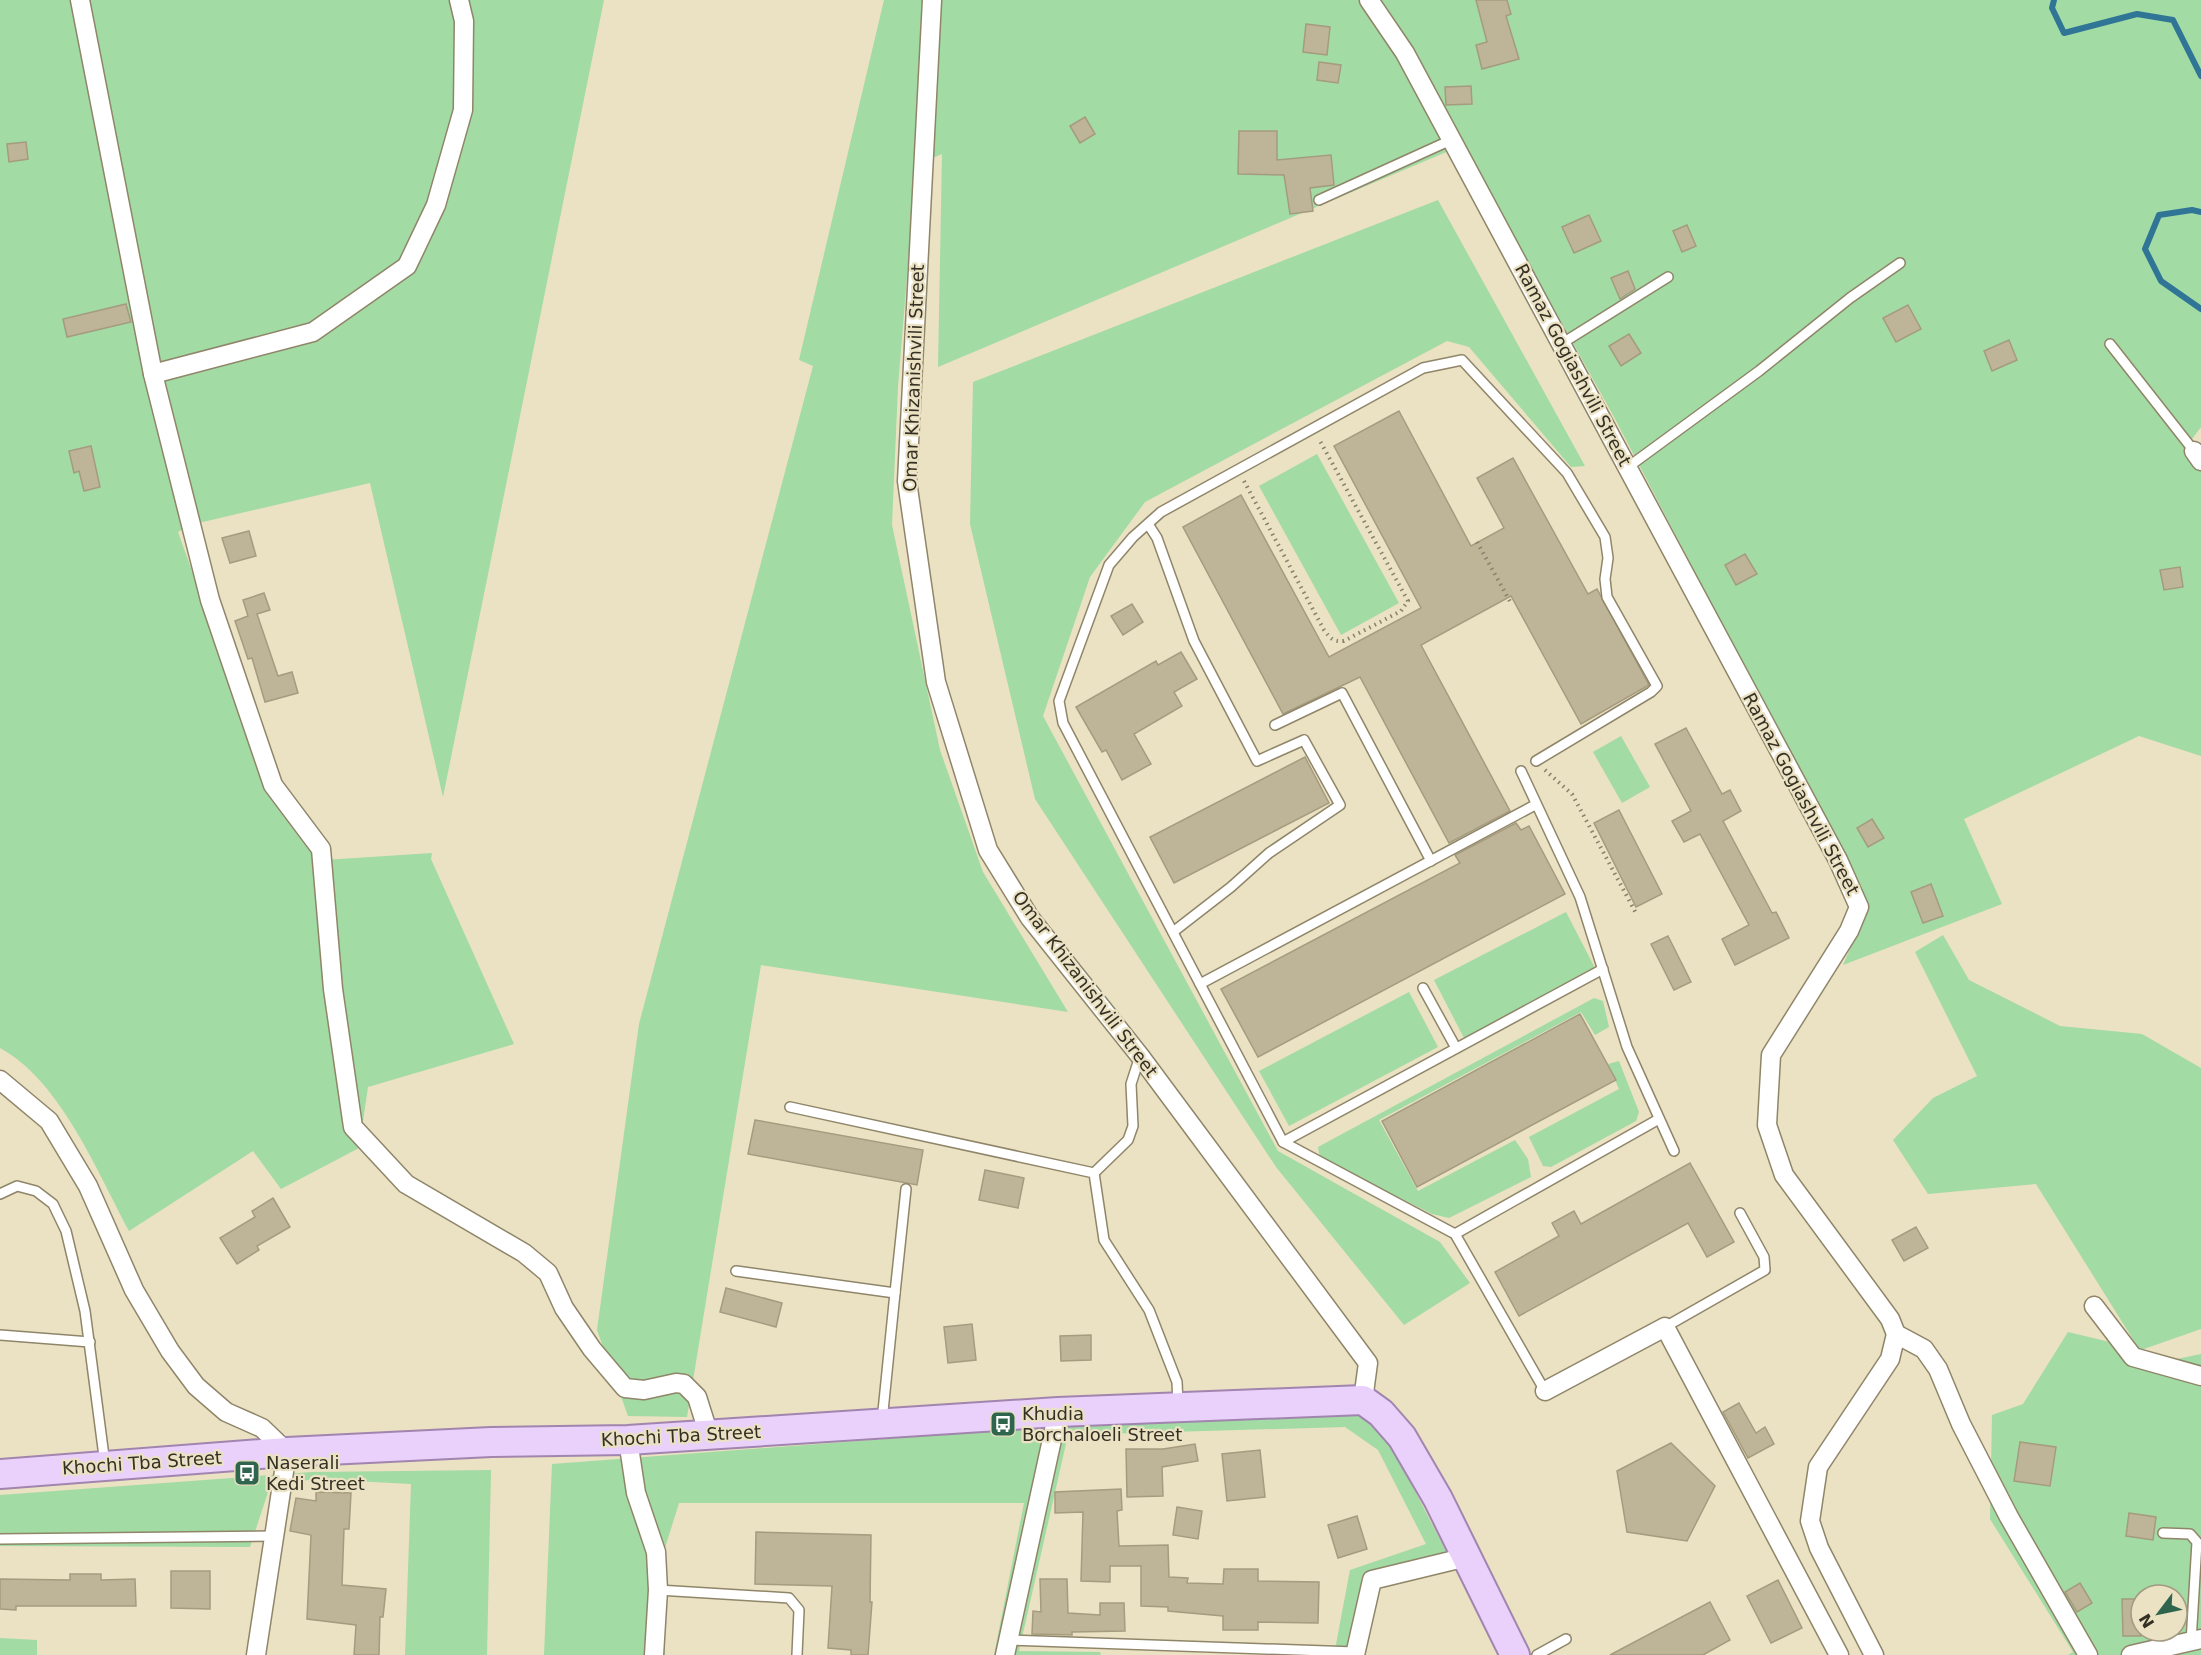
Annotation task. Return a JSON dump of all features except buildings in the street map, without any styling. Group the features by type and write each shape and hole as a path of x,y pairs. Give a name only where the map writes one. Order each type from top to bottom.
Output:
{"main road":[{"name":"Khochi Tba Street","path":"0,1474 287,1452 491,1442 628,1440 1058,1412 1362,1400"},
{"path":"1362,1400 1381,1413 1402,1437 1467,1557 1515,1655"}],"street":[{"path":"80,0 153,374 210,600 273,785 321,849 333,989 353,1127 406,1184 524,1253 548,1273 564,1308 592,1350 625,1388 644,1390 676,1383 684,1384 697,1397 709,1435"},
{"path":"153,374 313,332 407,266 436,205 463,110 464,21 459,0"},
{"name":"Omar Khizanishvili Street","path":"932,0 932,43 910,385 907,481 936,682 988,850 1030,918 1140,1056 1368,1363 1362,1400"},
{"name":"Ramaz Gogiashvili Street","path":"1369,0 1404,53 1628,467 1838,860 1859,907 1849,931 1771,1055 1767,1125 1784,1175 1890,1319 1896,1334"},
{"path":"0,1080 48,1121 88,1186 134,1290 170,1351 196,1386 226,1412 262,1428 287,1452 256,1655"},
{"path":"2094,1306 2133,1357 2201,1376"},
{"path":"1545,1391 1665,1328 1839,1655"},
{"path":"1874,1655 1819,1548 1810,1521 1818,1467 1890,1359 1896,1334 1924,1349 1938,1369 1961,1424 2009,1517 2088,1655"},
{"path":"1007,1648 1058,1412"},
{"path":"628,1440 636,1493 656,1551 658,1590 654,1655"},
{"path":"1355,1653 1372,1580 1467,1557"},
{"path":"2131,1655 2196,1640"}],"lane":[{"path":"1319,200 1451,140"},
{"path":"1628,467 1759,371 1850,298 1900,263"},
{"path":"1561,344 1668,277"},
{"path":"2110,344 2198,456"},
{"path":"1536,761 1652,692 1657,686 1607,597 1605,579 1608,558 1605,537 1567,473 1462,360 1423,368 1161,512 1109,566 1059,701 1063,723 1283,1142 1455,1234 1545,1391"},
{"path":"1148,524 1157,538 1194,641 1257,761 1304,740 1340,805 1269,853 1231,888 1173,932"},
{"path":"1275,725 1342,693 1431,861"},
{"path":"1521,771 1580,897 1627,1047 1674,1151"},
{"path":"1200,984 1535,805"},
{"path":"1283,1142 1603,969"},
{"path":"1423,988 1456,1048"},
{"path":"1094,1173 1128,1140 1133,1126 1131,1084 1140,1056"},
{"path":"790,1107 1094,1173"},
{"path":"1455,1234 1659,1119"},
{"path":"1094,1173 1104,1240 1149,1310 1177,1382 1178,1406"},
{"path":"0,1194 17,1186 36,1191 52,1204 69,1243 90,1342 105,1466"},
{"path":"881,1424 906,1189"},
{"path":"1665,1328 1765,1269 1764,1257 1740,1213"},
{"path":"736,1271 895,1293"},
{"path":"0,1335 90,1342"},
{"path":"2163,1533 2190,1534 2197,1542 2196,1640"},
{"path":"0,1539 275,1536"},
{"path":"658,1590 789,1598 799,1610 797,1655"},
{"path":"1537,1655 1566,1639"},
{"path":"1007,1648 1355,1653"}],"path":[{"path":"1238,470 1330,638 1337,642 1344,641 1401,611 1408,601 1313,428"},
{"path":"1477,542 1512,605"},
{"path":"1536,761 1572,794 1637,915"}],"green space":[{"path":"0,0 604,0 443,797 370,483 190,525 178,532 271,792 324,860 432,853 431,859 514,1044 368,1087 359,1148 281,1189 253,1151 129,1231 90,1156 59,1105 41,1082 21,1063 0,1048"},
{"path":"884,0 2201,0 2201,427 2186,447 2201,470 2201,756 2139,736 1964,819 2002,904 1843,965 1869,905 1614,417 1463,145 938,367 942,154 916,165 898,387 892,525 940,750 983,872 1068,1012 761,965 687,1417 628,1416 597,1330 639,1024 813,366 799,360"},
{"path":"1438,200 1585,466 1571,467 1469,347 1447,341 1145,502 1090,577 1043,716 1278,1151 1440,1242 1470,1283 1404,1325 1276,1167 1035,799 970,524 973,382"},
{"path":"1317,454 1399,603 1341,635 1259,486"},
{"path":"1621,736 1650,787 1622,803 1593,752"},
{"path":"1566,912 1596,970 1464,1038 1434,980"},
{"path":"1943,935 1969,980 2060,1026 2142,1034 2201,1068 2201,1329 2141,1350 2177,1359 2201,1354 2201,1655 2068,1655 2073,1652 1990,1519 1992,1415 2023,1404 2068,1332 2139,1349 2036,1184 1928,1194 1893,1140 1933,1098 1977,1076 1915,952"},
{"path":"1409,992 1438,1047 1289,1126 1259,1071"},
{"path":"1594,998 1603,1001 1609,1027 1595,1035 1581,1012 1379,1120 1418,1191 1515,1140 1528,1159 1531,1177 1449,1218 1432,1214 1320,1158 1318,1147"},
{"path":"1619,1061 1639,1112 1636,1121 1551,1167 1543,1166 1529,1137 1619,1089 1608,1064"},
{"path":"1360,1409 1384,1431 1447,1553 1362,1575 1354,1655 1334,1655 1350,1570 1426,1544 1378,1450 1345,1427 1068,1435 1019,1651 1100,1652 1101,1655 994,1655 1024,1503 679,1503 665,1548 665,1655 544,1655 552,1464 1205,1415"},
{"path":"491,1470 487,1655 405,1655 411,1484 315,1479 270,1486 250,1547 0,1546 0,1495 312,1472"},
{"path":"0,1638 37,1640 37,1655 0,1655"}],"waterway":[{"path":"2054,0 2052,8 2064,33 2137,14 2173,20 2201,76"},
{"path":"2201,212 2192,210 2159,215 2145,249 2161,281 2201,309"}],"place":[{"name":"Khudia Borchaloeli Street","path":"1003,1424"},
{"name":"Naserali Kedi Street","path":"247,1473"}]}
